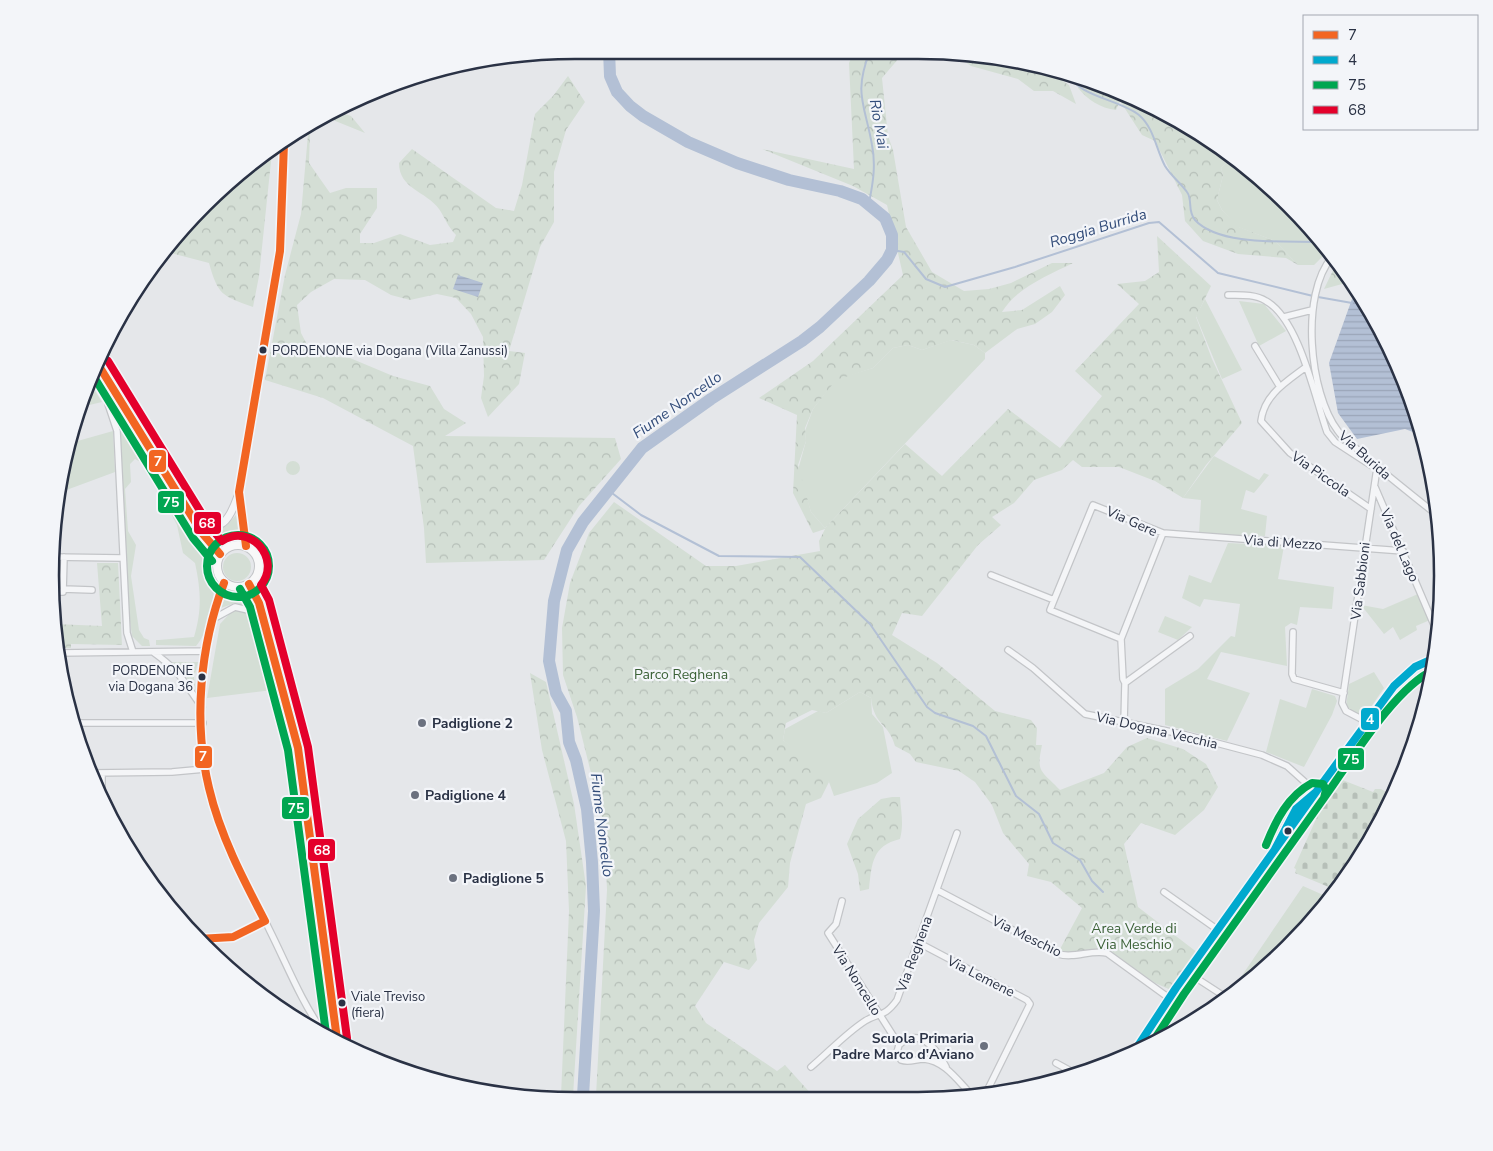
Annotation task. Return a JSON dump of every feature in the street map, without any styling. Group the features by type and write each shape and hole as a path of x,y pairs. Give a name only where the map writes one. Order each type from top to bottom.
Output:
{"main road":[{"path":"101,371 195,522 220,554"},
{"path":"232,546 246,546 252,550 258,561 258,574 249,584 237,588 224,584 220,579 216,566 220,554 232,546"},
{"path":"249,584 258,603 298,748 336,1033"},
{"path":"1140,1042 1187,972 1367,722 1401,677 1427,662"}],"street":[{"path":"246,546 239,493 244,448 280,251 284,149"},
{"name":"Via Burida","path":"1329,263 1316,289 1312,310 1312,349 1317,376 1329,416 1338,432 1377,468 1430,510"},
{"path":"1228,295 1255,296 1266,300 1284,317 1300,350 1327,432 1335,442 1377,468"},
{"path":"1284,317 1312,310"},
{"path":"1255,346 1280,387"},
{"name":"Via Piccola","path":"1306,367 1268,398 1263,409 1262,421 1290,453 1371,509"},
{"path":"108,404 117,431 127,633 133,652"},
{"name":"Via Sabbioni","path":"1367,722 1344,709 1342,703 1377,468"},
{"name":"Via del Lago","path":"1374,485 1432,620"},
{"path":"195,522 209,527 216,527 227,521 239,493"},
{"name":"Via Gere","path":"1054,600 1093,505 1163,533 1121,639 1125,683 1124,723"},
{"name":"Via di Mezzo","path":"1163,533 1403,551"},
{"path":"60,557 122,558"},
{"path":"63,590 64,557"},
{"path":"991,575 1054,600 1050,610 1121,639"},
{"path":"224,584 217,599 207,651 202,707 205,769 218,819 265,921 299,990 318,1024"},
{"path":"59,592 63,592 63,590 92,590"},
{"path":"213,618 235,607 248,610 263,622"},
{"path":"1293,632 1292,674 1294,679 1344,693"},
{"path":"1125,683 1190,636"},
{"name":"Via Dogana Vecchia","path":"1008,650 1033,668 1085,714 1186,735 1262,756 1287,766 1316,792"},
{"path":"65,653 207,651"},
{"path":"153,652 173,666 184,678 202,707"},
{"path":"80,723 203,723"},
{"path":"98,773 172,772 205,769"},
{"path":"102,773 102,782"},
{"name":"Via Reghena","path":"812,1067 849,1033 867,1020 880,1016 891,1009 897,1000 919,944 957,833"},
{"name":"Via Meschio","path":"937,890 1058,954 1068,956 1097,952 1107,953 1169,998"},
{"path":"1164,892 1218,930"},
{"name":"Via Noncello","path":"842,900 836,924 828,933 899,1045 896,1052 901,1060 906,1062 924,1059 936,1062 947,1069 968,1090"},
{"path":"208,939 233,937 265,921"},
{"name":"Via Lemene","path":"919,944 1026,1000 1030,1004 988,1087"},
{"path":"1187,972 1220,994"},
{"path":"899,1045 908,1039 925,1040 938,1052 947,1069"},
{"path":"1056,1063 1068,1070"}],"green space":[{"path":"851,59 898,59 882,78 888,136 893,150 906,227 932,272 964,291 989,289 1011,283 1052,263 1073,263 1024,289 1008,303 1002,312 1022,310 1060,286 1065,295 1052,312 1035,324 1017,329 985,353 974,345 952,340 922,350 908,345 893,348 873,368 836,380 813,409 805,428 806,441 798,465 811,512 825,528 905,444 942,476 1008,409 1060,448 1102,396 1075,371 1139,304 1117,284 1145,281 1159,272 1157,236 1211,286 1196,317 1212,359 1242,423 1206,465 1183,498 1155,481 1119,467 1082,467 1073,460 1062,470 1034,480 1014,503 992,517 1001,525 978,545 922,616 902,613 892,635 937,663 995,711 1031,720 1037,728 1036,745 1042,745 1040,766 1044,774 1060,790 1104,773 1127,747 1147,738 1183,749 1206,764 1218,787 1204,810 1175,835 1141,823 1124,844 1138,907 1198,953 1171,990 1155,983 1105,948 1067,953 1059,951 1082,908 1051,882 1027,876 1029,864 1003,833 992,805 975,782 959,771 916,762 910,754 895,746 889,733 875,714 871,698 860,692 826,713 812,710 786,723 783,740 822,771 829,782 821,798 806,804 790,863 788,887 759,923 754,940 757,960 749,970 724,962 695,1006 706,1023 777,1071 785,1065 809,1092 596,1092 607,890 604,825 577,717 563,675 562,628 570,583 589,533 614,502 706,566 736,566 820,551 819,541 825,529 813,533 793,493 797,415 759,398 813,361 903,275 887,205 853,186 762,149 854,169 849,63"},
{"path":"964,61 1018,69 1060,79 1069,85 1076,104 1053,91 1034,91 1018,79 971,66"},
{"path":"568,76 585,102 566,130 554,172 554,222 540,247 509,351 525,353 519,384 488,417 481,398 484,376 483,337 471,314 456,298 437,294 410,300 391,295 365,280 334,279 311,292 297,305 301,333 310,350 327,356 350,358 393,376 430,386 444,409 466,423 445,436 615,438 621,459 579,506 544,560 426,563 424,528 413,446 323,398 265,380 285,275 301,214 308,134 310,132 309,163 330,193 346,188 377,188 377,208 360,234 360,243 374,243 400,234 430,245 453,242 456,235 439,209 403,179 399,163 412,149 496,208 514,211 522,185 535,114 553,96"},
{"path":"1078,84 1084,86 1115,98 1146,112 1205,146 1227,162 1221,168 1223,175 1217,200 1222,210 1239,227 1275,241 1298,265 1286,258 1238,254 1203,241 1185,221 1182,195 1155,141 1142,135 1120,101 1116,110 1110,109 1095,103 1078,88"},
{"path":"344,114 351,116 365,133 332,120"},
{"path":"271,158 259,276 253,307 234,300 223,293 215,282 209,263 172,253 210,210"},
{"path":"1227,162 1258,187 1283,210 1323,256 1314,265 1298,265 1275,241 1238,227 1222,210 1217,200 1223,175 1221,168"},
{"path":"1333,270 1344,284 1324,289"},
{"path":"1205,299 1242,370 1222,379 1196,316"},
{"path":"1239,301 1264,304 1286,331 1259,346"},
{"path":"951,340 974,345 985,353 985,359 825,528 811,512 798,470 806,441 805,431 813,409 836,379 873,368 893,348 908,345 922,350"},
{"path":"99,377 148,460 211,556 214,590 212,607 204,634 196,646 156,645 156,640 194,637 200,600 195,563 183,553 177,525 146,465 135,459 130,464 131,482 125,489 128,531 136,545 131,576 139,630 144,638 149,640 150,646 142,646 132,636 129,614 120,431 107,397 97,381"},
{"path":"94,389 102,402 87,405"},
{"path":"113,431 115,472 66,490 69,475 76,441"},
{"path":"1214,456 1259,480 1264,473 1269,475 1254,493 1246,490 1241,509 1267,516 1265,536 1199,534 1201,500 1183,498"},
{"path":"293,461 298,463 300,468 298,473 293,475 288,473 286,468 288,463"},
{"path":"236,515 238,530 232,538 220,539 210,531 226,526"},
{"path":"1228,543 1284,546 1278,579 1334,587 1332,609 1300,607 1297,625 1291,623 1285,627 1287,666 1221,652 1207,679 1250,693 1227,741 1165,725 1165,689 1198,669 1231,636 1235,637 1240,604 1204,599 1200,607 1182,598 1189,575 1211,583"},
{"path":"237,553 247,557 251,567 247,577 237,581 227,577 223,567 227,557"},
{"path":"97,563 118,563 122,645 71,644 71,648 64,648 61,624 102,626"},
{"path":"1418,594 1430,620 1416,626 1417,630 1400,640 1393,627 1384,634 1361,605 1383,609"},
{"path":"232,596 242,597 251,606 235,603 221,608 224,600"},
{"path":"232,611 244,612 257,625 265,650 259,652 273,690 207,698 220,624"},
{"path":"1165,616 1192,627 1178,640 1158,632"},
{"path":"172,662 198,662 194,678 196,691 181,670"},
{"path":"1374,672 1384,688 1364,717 1346,707 1349,684"},
{"path":"530,673 546,682 574,804 586,886 573,1092 561,1092 569,911 566,841 542,750"},
{"path":"1312,689 1335,696 1337,701 1332,715 1304,767 1266,752 1280,699 1306,708"},
{"path":"860,692 871,698 872,714 883,727 892,773 877,783 834,796 829,782 783,740 785,729 818,711 826,713"},
{"path":"1335,777 1373,792 1375,789 1381,789 1386,792 1365,834 1329,887 1295,873 1296,869 1294,868"},
{"path":"900,797 902,823 900,839 884,846 879,851 871,871 869,889 860,891 858,874 847,844 858,819 881,799"},
{"path":"1303,886 1323,895 1283,941 1240,979"}],"water":[{"path":"458,275 483,283 478,297 453,289"},
{"path":"1353,298 1365,317 1381,347 1395,378 1414,432 1405,429 1357,439 1338,413 1329,363"}],"waterway":[{"name":"Fiume Noncello","path":"583,1092 594,911 592,862 587,809 576,760 569,742 566,711 556,693 549,661 554,601 567,550 583,522 642,448 711,399 802,341 820,327 869,281 887,260 892,250 892,235 885,218 862,199 840,191 789,180 737,163 688,142 643,116 617,92 610,76 609,59"},
{"name":"Rio Mai","path":"867,59 861,89 874,160 869,203"},
{"name":"Rio Mai","path":"1076,84 1089,92 1131,110 1144,120 1165,166 1189,195 1193,217 1206,228 1235,238 1312,242"},
{"name":"Roggia Burrida","path":"892,250 904,252 926,279 945,287 1015,267 1149,223 1159,222 1218,273 1313,296"},
{"name":"Roggia Burrida","path":"1318,297 1352,303"},
{"path":"608,490 641,515 719,556 800,557 870,624 927,707 935,713 973,726 986,736 1016,796 1039,814 1053,843 1080,860 1092,881 1103,892"}],"transit line":[{"name":"7","path":"246,546 239,492 280,251 284,149"},
{"name":"68","path":"108,361 210,527 222,541 233,536 243,536 252,540 260,546 265,555 268,564 267,575 261,585 269,600 308,747 347,1038"},
{"name":"7","path":"102,370 202,533 220,554"},
{"name":"75","path":"97,381 193,538 212,561"},
{"name":"75","path":"232,535 244,535 260,544 267,554 269,566 267,578 260,588 244,597 232,597 221,592 212,583 207,572 207,560 212,549 221,540 232,535"},
{"name":"7","path":"224,583 209,632 204,658 200,711 204,763 219,823 265,921"},
{"name":"7","path":"249,584 259,603 298,748 336,1033"},
{"name":"75","path":"240,589 250,607 288,750 325,1027"},
{"name":"4","path":"1316,792 1394,686 1415,667 1427,662"},
{"name":"75","path":"1324,798 1389,708 1404,692 1424,676"},
{"name":"75","path":"1159,1032 1184,994 1324,798 1326,790 1323,784 1312,783 1296,795 1284,809 1266,845"},
{"name":"4","path":"1141,1041 1176,988 1316,792 1296,809 1275,849"},
{"name":"7","path":"208,938 233,937 265,921"}],"place":[{"name":"PORDENONE via Dogana (Villa Zanussi)","path":"263,350"},
{"name":"PORDENONE via Dogana 36","path":"202,677"},
{"name":"Padiglione 2","path":"422,723"},
{"name":"Padiglione 4","path":"415,795"},
{"name":"Padiglione 5","path":"453,878"},
{"name":"Viale Treviso (fiera)","path":"342,1003"},
{"name":"Scuola Primaria Padre Marco d'Aviano","path":"984,1046"}],"park label":[{"name":"Parco Reghena","path":"681,674"},
{"name":"Area Verde di Via Meschio","path":"1134,936"}]}
